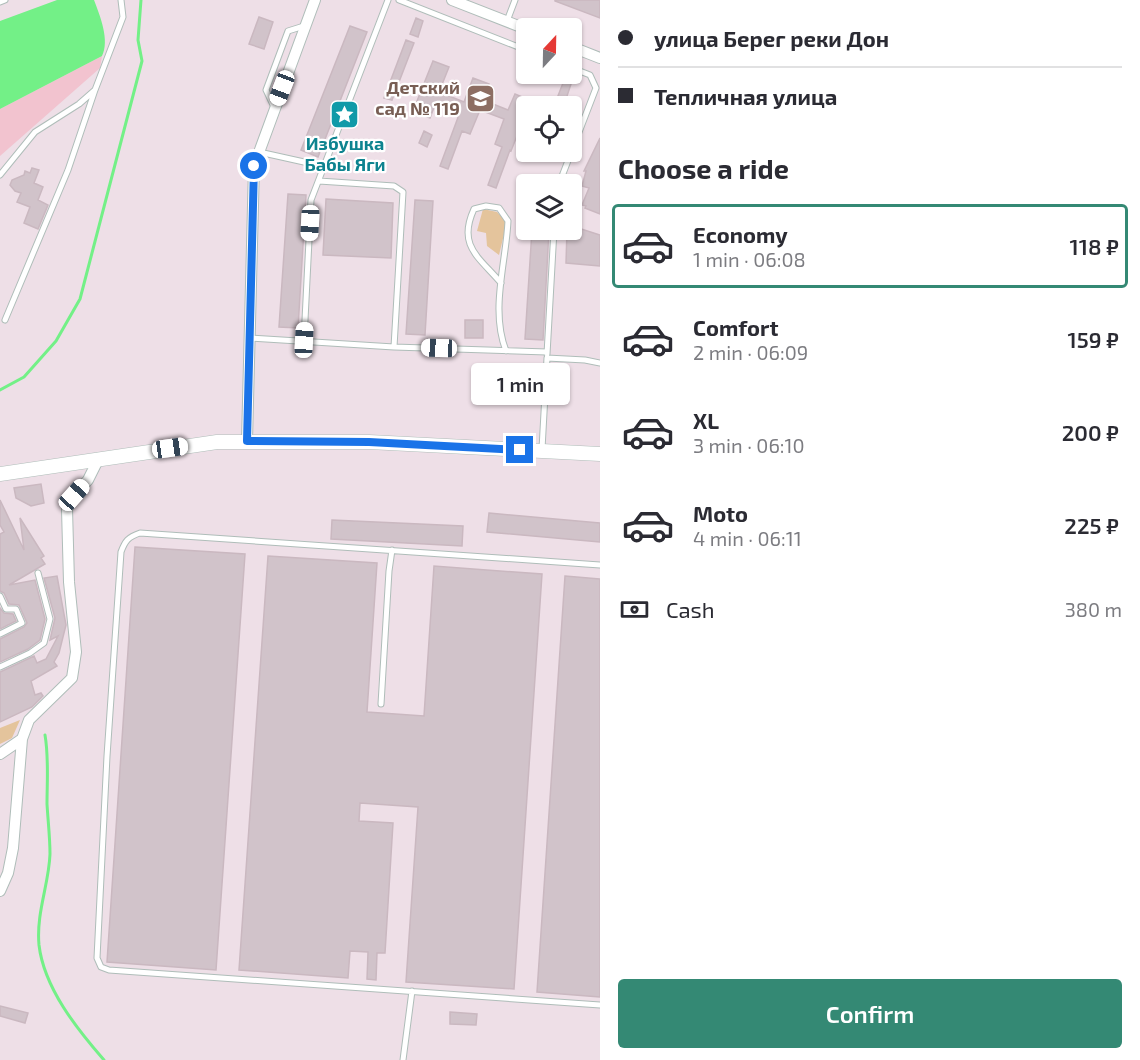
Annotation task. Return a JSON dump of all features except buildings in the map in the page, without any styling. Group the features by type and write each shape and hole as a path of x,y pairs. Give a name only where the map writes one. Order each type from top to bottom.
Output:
{"street":[{"path":"247,441 254,166 315,0"},
{"path":"452,0 516,25"},
{"path":"582,50 600,58"},
{"path":"0,474 217,442 247,441 369,442 600,454"},
{"path":"0,891 8,873 12,848 22,739 29,720 72,678 76,652 69,582 67,509 74,495 88,480 99,458"},
{"path":"0,754 22,739"}],"lane":[{"path":"0,2 4,0"},
{"path":"5,320 68,170 123,17 121,0"},
{"path":"304,340 313,189 319,181 322,166 388,0"},
{"path":"399,0 516,46"},
{"path":"507,21 515,0"},
{"path":"563,174 596,88 590,75 582,72"},
{"path":"0,175 34,132 79,104 95,90"},
{"path":"258,152 322,166"},
{"path":"319,181 394,186 403,192 394,346"},
{"path":"501,283 470,249 467,225 474,209 486,206 499,208 508,221 499,309 502,339 506,351"},
{"path":"542,451 553,240"},
{"path":"249,338 506,351 600,363"},
{"path":"600,566 140,533 131,536 125,541 121,552 107,756 98,958 101,967 109,970 600,1005"},
{"path":"381,704 392,550"},
{"path":"0,667 30,653 44,643 50,619 38,573"},
{"path":"0,596 6,609 16,609 22,623 0,634"},
{"path":"403,1060 412,991"}],"shaded area":[{"path":"57,0 94,0 105,35 102,56 0,109 0,21"},
{"path":"483,209 497,212 507,222 499,255 487,246 486,233 477,231"},
{"path":"20,720 12,738 0,744 0,728"}],"sand":[{"path":"102,56 100,68 0,156 0,109"}],"waterway":[{"path":"0,390 24,377 56,341 80,299 142,61 138,40 141,0"},
{"path":"45,735 50,854 39,921 39,945 47,977 63,1007 104,1060"}],"place":[{"name":"Детский сад № 119","path":"481,98"},
{"name":"Избушка Бабы Яги","path":"345,115"}],"route":[{"path":"254,166 247,441 369,442 520,450"}]}
